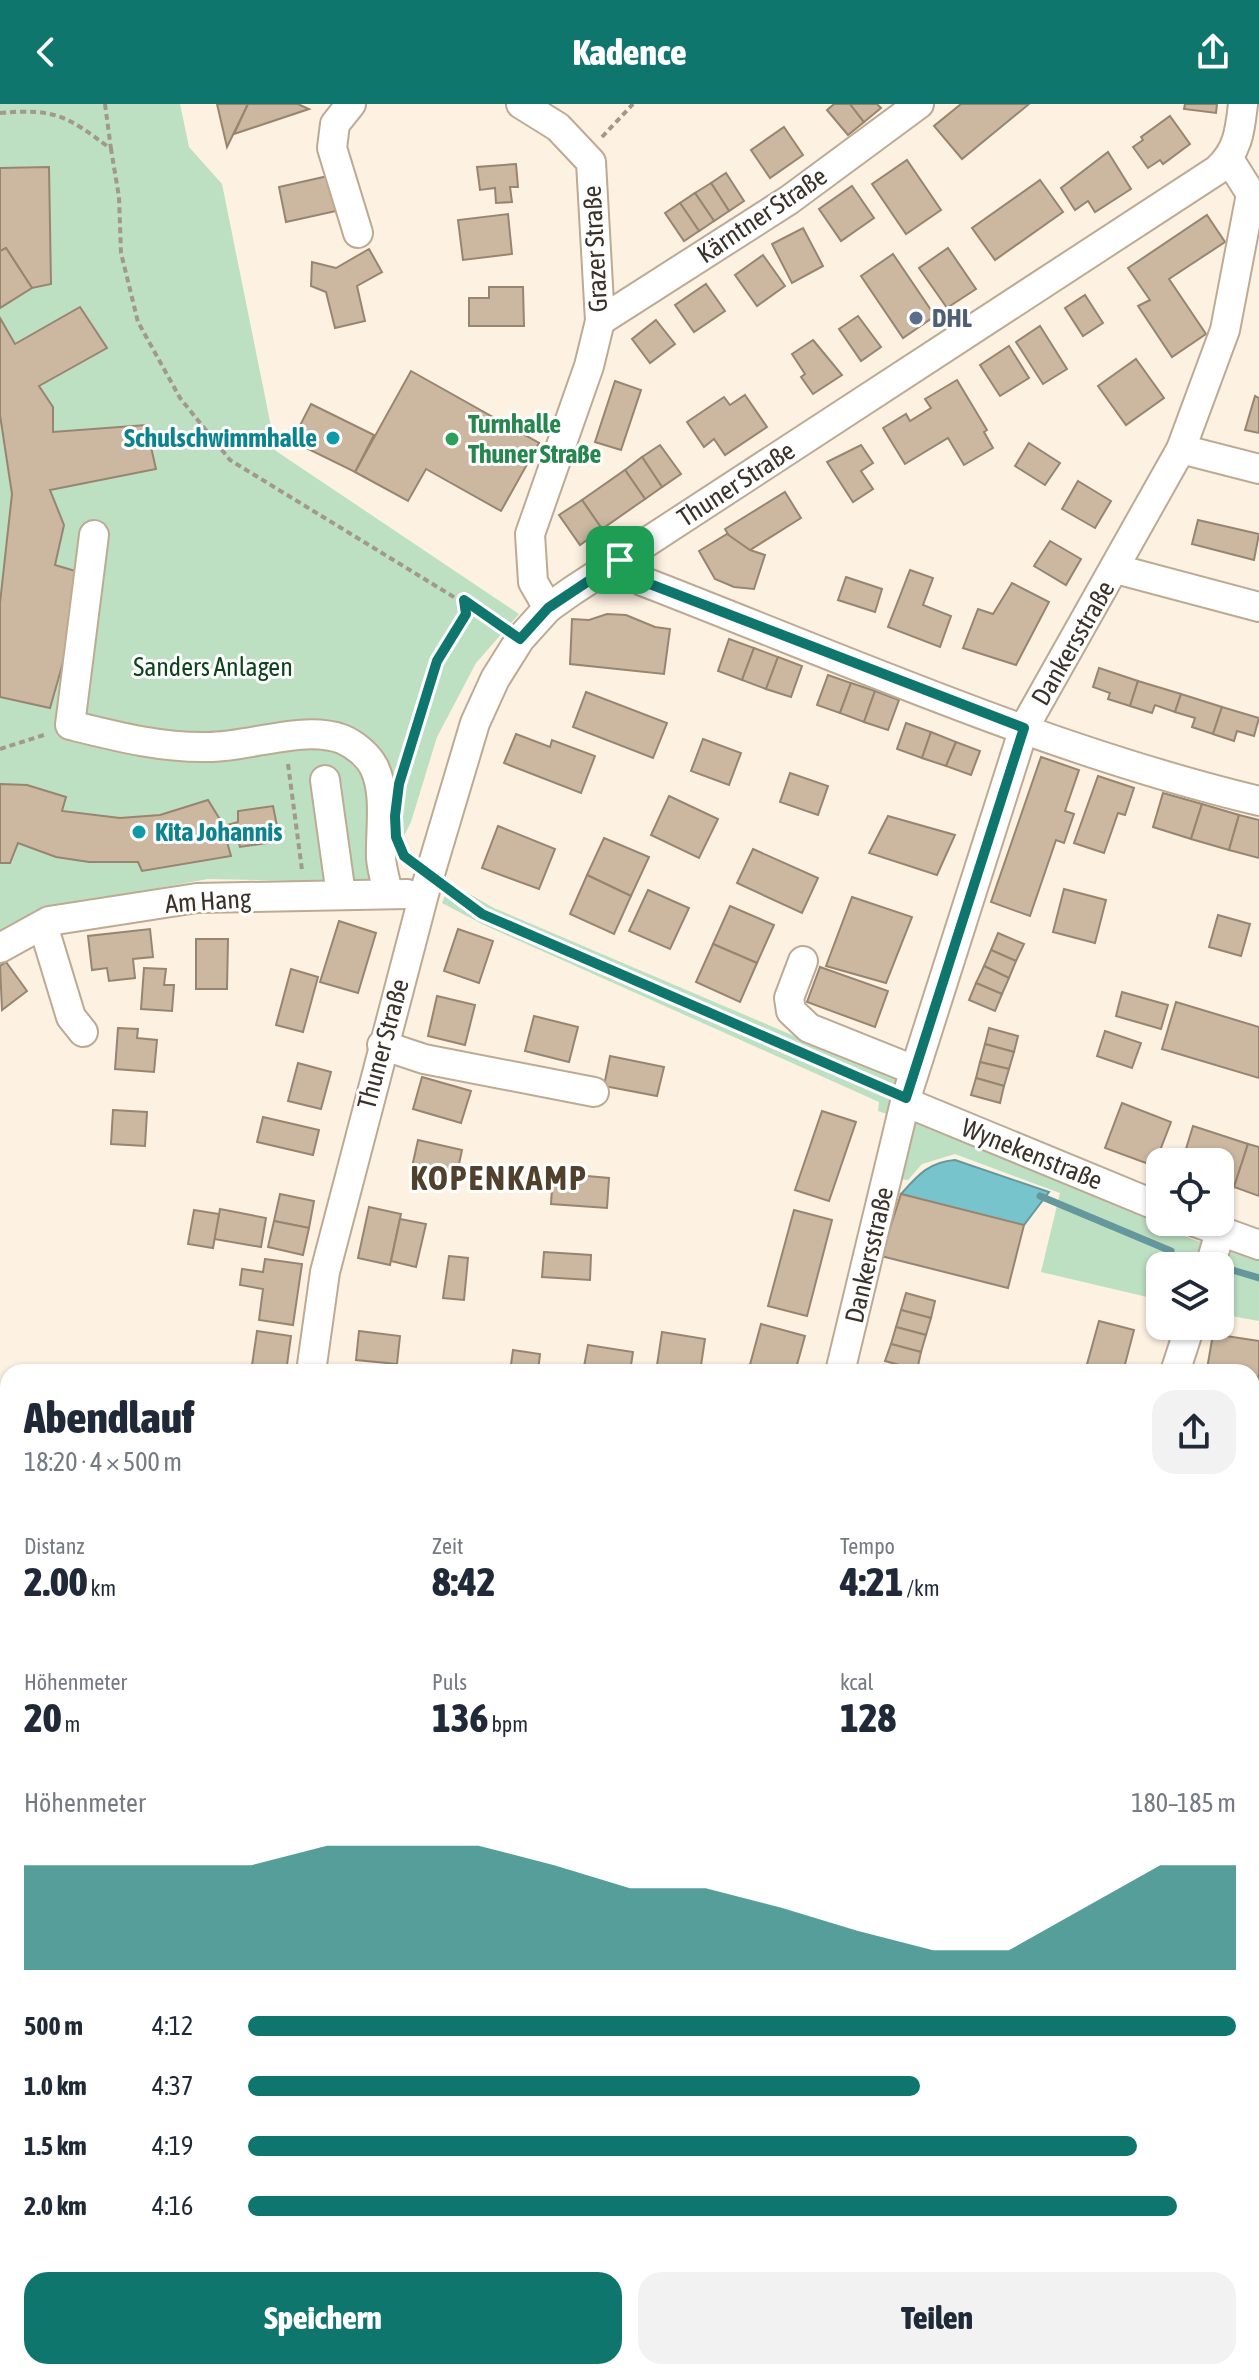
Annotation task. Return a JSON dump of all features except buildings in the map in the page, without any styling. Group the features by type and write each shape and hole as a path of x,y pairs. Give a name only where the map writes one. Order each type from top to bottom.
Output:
{"street":[{"path":"351,104 335,124 332,148 358,233"},
{"name":"Grazer Straße","path":"521,104 558,127 591,162 600,321 589,366 530,534 533,582 548,608"},
{"name":"Kärntner Straße","path":"600,321 789,200 919,104"},
{"path":"1243,104 1239,139 1229,159 1259,161"},
{"name":"Dankersstraße","path":"842,1364 914,1070 1024,728 1181,449 1225,330 1251,194 1229,159"},
{"name":"Thuner Straße","path":"312,1364 325,1272 382,1045 427,884 475,723 495,679 520,639 548,608 1217,170 1229,159"},
{"path":"1181,449 1259,469"},
{"path":"94,535 70,725 126,739 184,747 231,747 309,736 342,739 362,752 375,769 380,792 382,862 388,894"},
{"path":"620,560 642,581 1024,728 1215,790 1259,801"},
{"path":"1116,569 1259,607"},
{"path":"325,780 341,895"},
{"name":"Am Hang","path":"0,948 43,925 197,898 388,894 427,884"},
{"path":"43,925 71,1017 83,1032"},
{"path":"803,961 789,998 797,1019 809,1028 914,1070"},
{"path":"382,1045 496,1075 594,1092"},
{"name":"Wynekenstraße","path":"906,1098 915,1106 1146,1201"},
{"path":"1234,1236 1259,1245"},
{"path":"1178,1364 1185,1340"}],"path":[{"path":"105,104 119,197 121,253 138,322 180,398 230,460 464,600 520,639"},
{"path":"605,131 633,104"},
{"path":"0,113 38,110 73,120 111,149"},
{"path":"402,772 437,661 466,614 464,600"},
{"path":"0,749 52,732"},
{"path":"427,884 482,914 803,1053"}],"green space":[{"name":"Sanders Anlagen","path":"0,104 180,104 189,147 222,184 276,451 519,614 476,663 437,737 411,822 380,883 208,879 46,909 0,933"},
{"path":"450,883 494,908 900,1081 935,1123 1146,1218 1146,1236 1185,1236 1259,1258 1259,1321 1234,1317 1234,1252 1146,1252 1146,1297 1041,1272 1060,1193 955,1154 922,1164 908,1180 897,1179 910,1122 878,1111 879,1102 484,925 442,903"}],"water":[{"path":"955,1160 1049,1192 1024,1225 901,1194 931,1167"}],"waterway":[{"path":"1040,1196 1171,1251"},
{"path":"1234,1270 1259,1278"}],"place":[{"name":"DHL","path":"916,318"},
{"name":"Schulschwimmhalle","path":"333,438"},
{"name":"Turnhalle Thuner Straße","path":"452,439"},
{"name":"Kita Johannis","path":"139,832"}],"district":[{"name":"KOPENKAMP","path":"499,1178"}],"route":[{"path":"620,560 642,581 1024,728 906,1098 482,914 404,856 396,837 399,784 437,661 466,614 464,600 520,639 548,608 620,560"}]}
